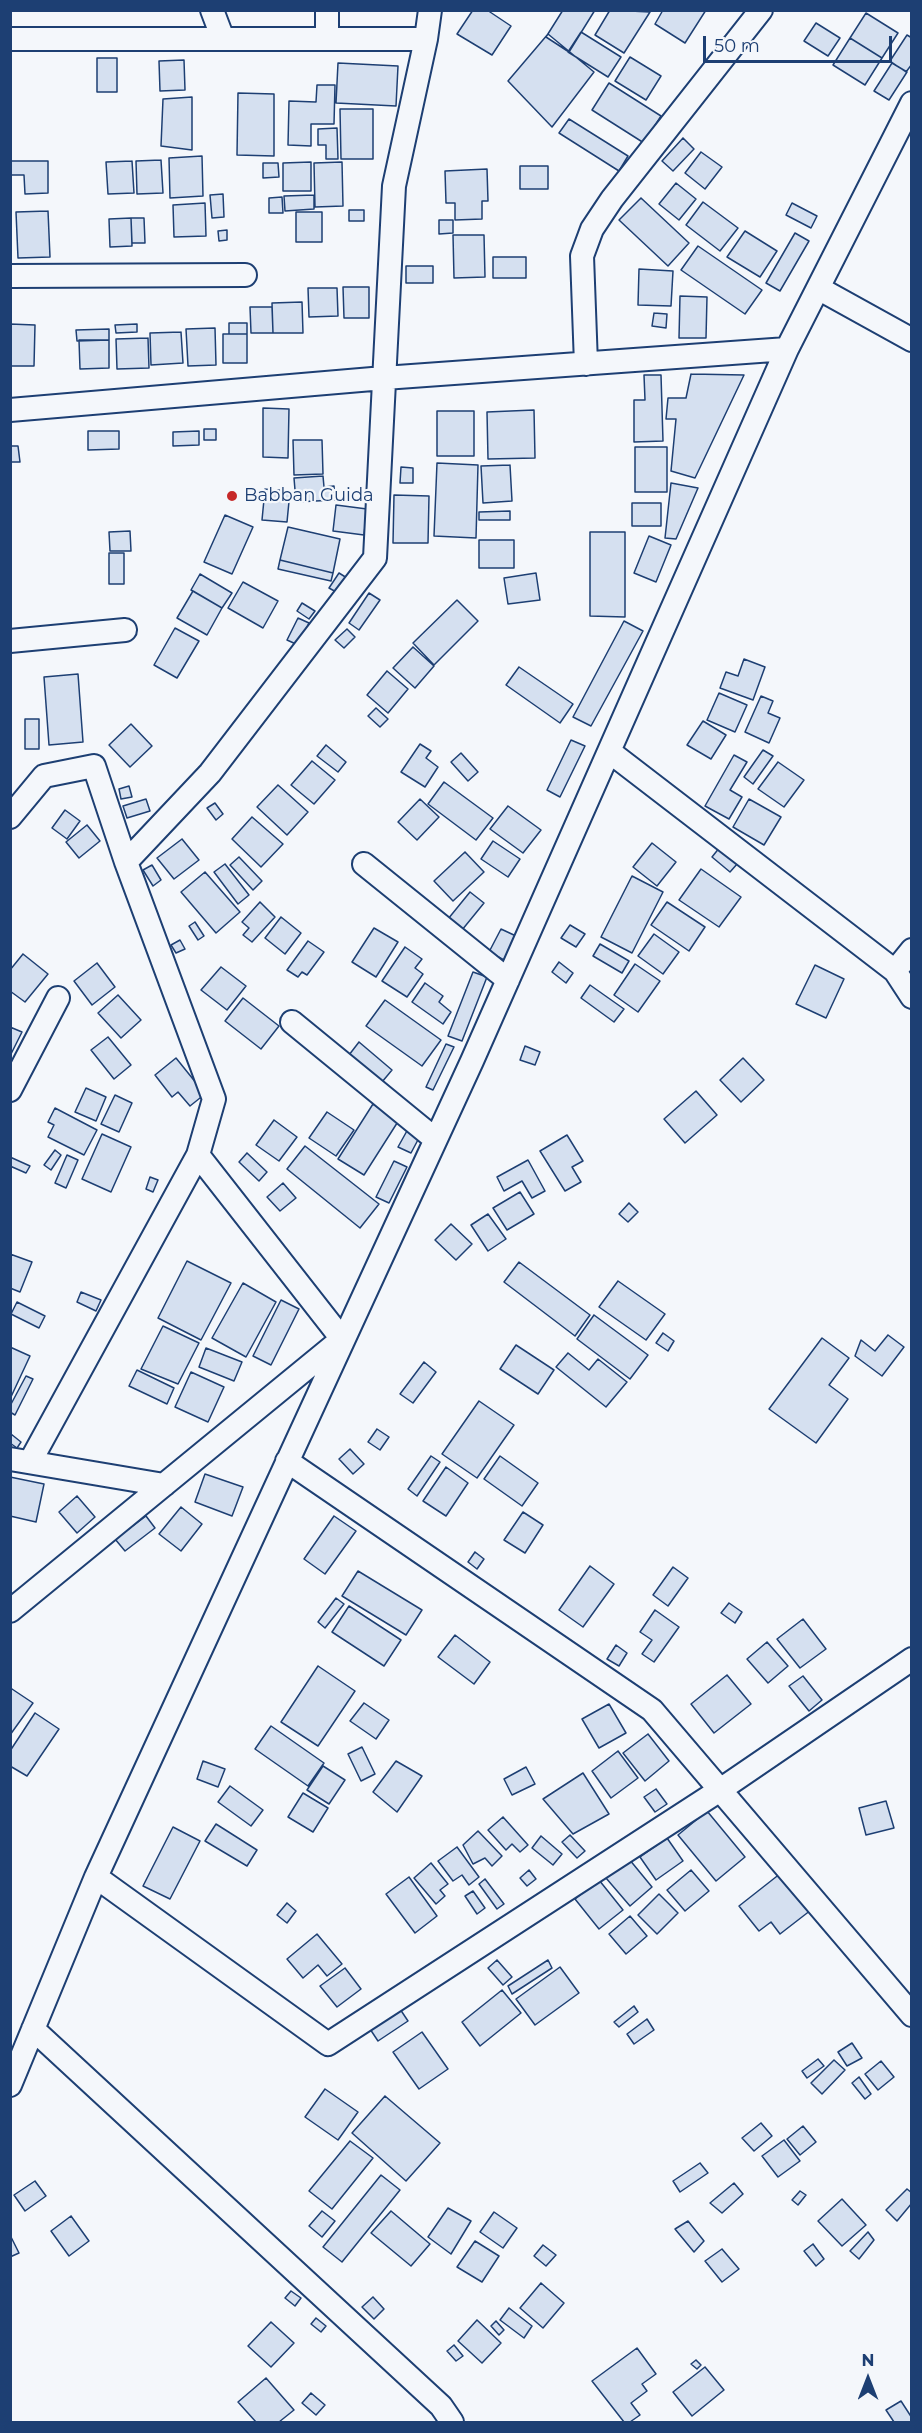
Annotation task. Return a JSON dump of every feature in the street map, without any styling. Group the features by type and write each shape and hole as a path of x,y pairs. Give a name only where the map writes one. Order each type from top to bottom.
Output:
{"street":[{"path":"212,10 223,39"},
{"path":"327,10 327,39"},
{"path":"126,862 210,773 375,558 394,186 426,39 430,10"},
{"path":"586,364 582,256 592,229 612,199 761,10"},
{"path":"10,39 426,39"},
{"path":"10,2085 96,1877 508,980 610,753 786,349 912,103"},
{"path":"10,276 245,275"},
{"path":"818,288 912,340"},
{"path":"10,410 384,378 786,349"},
{"path":"10,641 125,630"},
{"path":"610,753 895,971 912,997"},
{"path":"10,817 44,776 94,766 126,862 214,1099 198,1155 20,1461 164,1485"},
{"path":"364,864 508,980"},
{"path":"895,971 912,950"},
{"path":"10,1090 58,998"},
{"path":"292,1022 435,1139"},
{"path":"198,1155 342,1340"},
{"path":"10,1611 342,1340"},
{"path":"287,1461 652,1710 912,2015"},
{"path":"96,1877 328,2043 720,1790 912,1659"},
{"path":"33,2029 441,2406 452,2422"}],"building":[{"path":"473,10 487,10 511,26 492,55 457,34"},
{"path":"563,10 595,10 569,52 546,37"},
{"path":"610,10 650,12 624,53 595,35"},
{"path":"663,10 706,10 685,43 655,24"},
{"path":"866,13 898,33 882,58 850,38"},
{"path":"816,23 840,38 828,56 804,41"},
{"path":"581,32 621,57 608,77 568,52"},
{"path":"548,34 594,72 552,127 508,81"},
{"path":"907,35 912,38 912,64 906,72 890,61"},
{"path":"850,38 882,58 865,85 833,65"},
{"path":"630,57 661,76 646,100 615,81"},
{"path":"97,58 117,58 117,92 97,92"},
{"path":"184,60 185,90 160,91 159,61"},
{"path":"338,63 398,66 396,106 336,103"},
{"path":"892,63 907,72 889,100 874,91"},
{"path":"609,83 661,116 644,143 592,110"},
{"path":"317,85 335,85 334,124 311,124 311,146 288,145 289,101 316,102"},
{"path":"238,93 274,94 274,156 237,155"},
{"path":"192,97 192,150 161,146 163,99"},
{"path":"340,109 373,109 373,159 341,159"},
{"path":"569,119 628,156 619,171 559,133"},
{"path":"337,128 338,159 326,159 326,145 318,145 318,129"},
{"path":"683,138 694,149 673,171 662,161"},
{"path":"701,152 722,167 705,189 685,173"},
{"path":"202,156 203,196 170,198 169,158"},
{"path":"161,160 163,193 137,194 136,161"},
{"path":"10,161 48,161 48,193 25,194 24,175 11,175"},
{"path":"132,161 134,193 108,194 106,162"},
{"path":"311,162 311,191 283,191 283,163"},
{"path":"342,162 343,206 315,207 314,163"},
{"path":"263,163 278,163 279,177 263,178"},
{"path":"520,166 548,166 548,189 520,189"},
{"path":"487,169 488,201 482,201 482,219 455,220 455,203 446,203 445,171"},
{"path":"676,183 696,199 679,220 659,204"},
{"path":"223,194 224,217 212,218 210,195"},
{"path":"314,195 314,209 285,211 284,196"},
{"path":"282,197 283,213 269,213 269,198"},
{"path":"641,198 689,243 668,266 619,220"},
{"path":"703,202 738,228 720,251 686,225"},
{"path":"205,203 206,236 174,237 173,205"},
{"path":"792,203 817,216 811,228 786,215"},
{"path":"349,210 364,210 364,221 349,221"},
{"path":"48,211 50,257 18,258 16,212"},
{"path":"296,212 322,212 322,242 296,242"},
{"path":"131,218 132,246 110,247 109,219"},
{"path":"131,218 144,218 145,243 132,243"},
{"path":"439,220 453,220 453,233 439,234"},
{"path":"227,230 227,240 219,241 218,231"},
{"path":"745,231 777,251 760,277 727,257"},
{"path":"795,233 809,241 780,291 766,283"},
{"path":"453,235 484,235 485,277 454,278"},
{"path":"698,246 762,290 745,314 681,270"},
{"path":"493,257 526,257 526,278 493,278"},
{"path":"406,266 433,266 433,283 406,283"},
{"path":"639,269 673,271 671,306 638,305"},
{"path":"343,287 369,287 369,318 344,318"},
{"path":"308,288 337,288 338,316 309,317"},
{"path":"680,296 707,297 706,338 679,338"},
{"path":"302,302 303,333 273,333 272,303"},
{"path":"250,307 272,307 273,333 251,333"},
{"path":"654,313 667,314 666,328 652,326"},
{"path":"229,323 247,323 247,334 229,334"},
{"path":"10,324 35,325 34,366 10,366"},
{"path":"137,324 137,332 116,333 115,325"},
{"path":"215,328 216,365 188,366 186,329"},
{"path":"109,329 109,340 77,341 76,330"},
{"path":"181,332 183,363 151,365 150,333"},
{"path":"223,334 247,334 247,363 223,363"},
{"path":"148,338 149,368 117,369 116,339"},
{"path":"79,340 109,340 109,368 80,369"},
{"path":"691,374 744,375 695,478 671,471 676,419 666,419 668,398 686,398"},
{"path":"644,375 661,375 663,441 634,442 634,400 645,400"},
{"path":"263,408 289,409 288,458 263,457"},
{"path":"534,410 535,458 488,459 487,412"},
{"path":"437,411 474,411 474,456 437,456"},
{"path":"204,429 216,429 216,440 204,440"},
{"path":"88,431 119,431 119,449 88,450"},
{"path":"199,431 199,445 173,446 173,432"},
{"path":"293,440 322,440 323,474 294,475"},
{"path":"10,446 18,446 20,462 10,462"},
{"path":"635,447 667,447 667,492 635,492"},
{"path":"437,463 478,465 476,538 434,536"},
{"path":"510,465 512,501 483,503 481,466"},
{"path":"401,467 413,468 413,483 400,483"},
{"path":"323,476 324,487 334,486 335,500 296,502 294,478"},
{"path":"671,483 698,488 676,539 665,538"},
{"path":"265,489 290,491 287,522 262,520"},
{"path":"394,495 429,496 428,543 393,543"},
{"path":"632,503 661,503 661,526 632,526"},
{"path":"336,505 367,509 364,535 333,531"},
{"path":"510,511 510,520 479,520 479,512"},
{"path":"225,515 253,527 232,574 204,562"},
{"path":"288,527 340,539 333,573 280,560"},
{"path":"130,531 131,551 110,551 109,532"},
{"path":"590,532 625,532 625,617 590,616"},
{"path":"649,536 671,545 656,582 634,573"},
{"path":"479,540 514,540 514,568 479,568"},
{"path":"109,553 124,553 124,584 109,584"},
{"path":"280,560 333,573 331,581 278,569"},
{"path":"339,573 347,578 338,593 329,588"},
{"path":"536,573 540,600 508,604 504,578"},
{"path":"200,574 232,593 222,608 191,590"},
{"path":"243,582 278,601 263,628 228,608"},
{"path":"193,591 222,608 207,635 177,618"},
{"path":"369,593 380,600 359,630 349,623"},
{"path":"457,600 478,621 434,665 413,643"},
{"path":"302,603 315,611 309,619 297,611"},
{"path":"298,618 309,623 298,645 287,640"},
{"path":"624,621 643,631 591,726 573,717"},
{"path":"175,628 199,641 177,678 154,665"},
{"path":"347,629 355,637 344,648 335,640"},
{"path":"413,647 434,666 415,688 393,668"},
{"path":"744,659 765,667 753,700 720,688 726,672 738,676"},
{"path":"519,667 573,704 560,723 506,685"},
{"path":"387,671 408,689 388,713 367,695"},
{"path":"78,674 83,742 49,745 44,677"},
{"path":"719,693 747,705 735,732 707,720"},
{"path":"761,696 773,701 768,713 780,718 769,743 745,732"},
{"path":"376,708 388,719 380,727 368,716"},
{"path":"25,719 39,719 39,749 25,749"},
{"path":"703,721 726,735 711,759 687,745"},
{"path":"131,724 152,746 130,767 109,745"},
{"path":"571,740 585,746 560,797 547,790"},
{"path":"420,744 431,751 426,758 438,767 425,787 401,772"},
{"path":"326,745 346,762 338,772 317,756"},
{"path":"763,750 773,756 753,784 744,777"},
{"path":"461,753 478,772 468,781 451,762"},
{"path":"734,755 747,762 730,790 742,797 729,819 705,806"},
{"path":"312,761 335,780 314,804 291,785"},
{"path":"778,762 804,780 784,807 758,789"},
{"path":"444,782 493,818 476,840 428,804"},
{"path":"278,785 308,812 287,835 257,807"},
{"path":"129,786 132,797 121,799 119,789"},
{"path":"146,799 150,811 127,818 123,806"},
{"path":"420,799 439,817 417,840 398,822"},
{"path":"749,799 781,817 764,845 733,827"},
{"path":"215,803 223,814 216,820 207,808"},
{"path":"508,806 541,830 523,853 490,829"},
{"path":"65,810 80,821 67,839 52,828"},
{"path":"252,817 283,844 261,867 232,839"},
{"path":"87,825 100,841 79,858 66,842"},
{"path":"182,839 199,860 174,879 157,858"},
{"path":"493,841 520,859 508,877 481,859"},
{"path":"652,843 676,862 657,886 633,867"},
{"path":"720,847 738,863 730,872 712,857"},
{"path":"465,852 484,872 453,901 434,881"},
{"path":"239,857 262,881 253,890 230,865"},
{"path":"225,864 249,895 238,904 214,872"},
{"path":"152,865 161,880 153,886 143,870"},
{"path":"701,869 741,897 719,927 679,900"},
{"path":"205,872 240,912 216,933 181,892"},
{"path":"632,876 663,892 632,953 601,937"},
{"path":"470,892 484,903 462,930 448,919"},
{"path":"260,902 275,917 252,942 243,935 249,928 242,922"},
{"path":"667,902 705,927 689,951 651,925"},
{"path":"281,917 301,933 285,954 265,938"},
{"path":"195,922 204,936 198,940 189,926"},
{"path":"570,925 585,934 576,947 561,938"},
{"path":"374,928 398,942 376,977 352,962"},
{"path":"501,929 516,936 504,960 489,952"},
{"path":"654,934 679,952 663,974 638,956"},
{"path":"180,940 185,949 176,953 171,945"},
{"path":"308,941 324,952 307,975 302,972 298,977 287,970"},
{"path":"600,944 629,961 622,973 593,956"},
{"path":"405,947 422,959 415,968 423,974 407,997 382,981"},
{"path":"23,954 48,974 25,1002 10,991 10,970"},
{"path":"559,962 573,973 566,983 552,972"},
{"path":"97,963 115,987 92,1005 74,981"},
{"path":"635,964 660,981 638,1012 614,995"},
{"path":"815,965 844,979 826,1018 796,1004"},
{"path":"221,967 246,986 227,1010 201,990"},
{"path":"473,972 487,977 462,1041 448,1036"},
{"path":"425,983 443,996 439,1002 451,1012 443,1024 412,1002"},
{"path":"590,985 624,1009 614,1022 581,998"},
{"path":"118,995 141,1020 121,1038 98,1013"},
{"path":"243,998 279,1026 261,1049 225,1021"},
{"path":"385,1000 441,1040 422,1066 366,1026"},
{"path":"10,1027 22,1032 10,1056"},
{"path":"108,1037 131,1065 114,1079 91,1050"},
{"path":"359,1042 392,1070 382,1082 349,1055"},
{"path":"446,1044 454,1047 433,1090 426,1087"},
{"path":"525,1046 540,1052 535,1065 520,1060"},
{"path":"176,1058 205,1094 190,1106 178,1092 172,1097 155,1075"},
{"path":"743,1058 764,1080 741,1102 720,1080"},
{"path":"86,1088 106,1097 96,1121 75,1112"},
{"path":"696,1091 717,1115 685,1143 664,1119"},
{"path":"115,1095 132,1103 119,1132 101,1124"},
{"path":"373,1104 399,1120 364,1175 338,1159"},
{"path":"55,1108 97,1130 84,1155 48,1137 54,1125 48,1122"},
{"path":"327,1112 354,1130 336,1156 309,1138"},
{"path":"274,1120 297,1137 279,1161 256,1145"},
{"path":"408,1129 420,1136 411,1153 398,1147"},
{"path":"102,1134 131,1147 111,1192 82,1179"},
{"path":"567,1135 583,1161 572,1167 581,1182 565,1191 540,1151"},
{"path":"305,1146 379,1204 360,1228 287,1169"},
{"path":"55,1150 61,1155 51,1170 44,1165"},
{"path":"247,1153 267,1172 259,1181 239,1162"},
{"path":"67,1155 78,1160 66,1188 55,1183"},
{"path":"10,1157 30,1166 26,1173 10,1166"},
{"path":"528,1160 545,1191 532,1198 522,1181 504,1191 497,1177"},
{"path":"394,1161 407,1167 389,1203 376,1197"},
{"path":"150,1177 158,1180 153,1192 146,1189"},
{"path":"283,1183 296,1198 280,1211 267,1197"},
{"path":"520,1192 534,1214 507,1230 493,1208"},
{"path":"629,1203 638,1212 628,1222 619,1214"},
{"path":"488,1214 506,1239 488,1251 471,1225"},
{"path":"451,1224 472,1244 456,1260 435,1240"},
{"path":"10,1254 32,1262 20,1292 10,1288"},
{"path":"187,1261 231,1283 201,1340 158,1318"},
{"path":"519,1262 590,1315 575,1336 504,1282"},
{"path":"618,1281 665,1314 646,1340 599,1307"},
{"path":"243,1283 276,1302 246,1357 212,1338"},
{"path":"81,1292 101,1300 96,1311 77,1302"},
{"path":"281,1300 299,1309 271,1365 253,1356"},
{"path":"17,1302 45,1316 39,1328 11,1314"},
{"path":"594,1315 648,1355 630,1379 577,1339"},
{"path":"163,1326 199,1343 178,1384 141,1369"},
{"path":"663,1333 674,1341 668,1351 656,1343"},
{"path":"888,1335 904,1347 882,1376 855,1356 861,1340 875,1351"},
{"path":"822,1338 849,1358 829,1385 848,1399 816,1443 769,1409"},
{"path":"516,1345 554,1370 538,1394 500,1369"},
{"path":"10,1347 30,1356 10,1399"},
{"path":"206,1348 242,1362 234,1381 199,1367"},
{"path":"568,1353 589,1370 598,1359 627,1382 606,1407 556,1367"},
{"path":"424,1362 436,1372 413,1403 400,1394"},
{"path":"137,1370 174,1388 167,1404 129,1386"},
{"path":"191,1372 224,1387 208,1422 175,1407"},
{"path":"26,1376 33,1379 15,1415 10,1412 10,1406"},
{"path":"479,1401 514,1425 477,1478 442,1454"},
{"path":"377,1429 389,1437 380,1450 368,1442"},
{"path":"11,1434 21,1442 17,1448 10,1443"},
{"path":"350,1449 364,1464 353,1474 339,1459"},
{"path":"431,1456 440,1462 417,1496 408,1489"},
{"path":"500,1456 538,1483 522,1506 484,1479"},
{"path":"446,1467 468,1483 446,1516 423,1501"},
{"path":"205,1474 243,1487 232,1516 195,1502"},
{"path":"10,1477 44,1484 36,1522 10,1516"},
{"path":"77,1496 95,1517 77,1533 59,1512"},
{"path":"181,1507 202,1524 181,1551 159,1534"},
{"path":"523,1512 543,1525 525,1553 504,1540"},
{"path":"146,1516 155,1528 125,1551 115,1539"},
{"path":"334,1516 356,1531 325,1574 304,1559"},
{"path":"475,1552 484,1559 477,1569 468,1562"},
{"path":"590,1566 614,1584 583,1627 559,1610"},
{"path":"673,1567 688,1578 668,1606 653,1595"},
{"path":"358,1571 422,1610 406,1635 342,1596"},
{"path":"336,1598 344,1604 325,1628 318,1622"},
{"path":"729,1603 742,1612 735,1623 721,1613"},
{"path":"349,1606 401,1640 384,1666 332,1632"},
{"path":"655,1610 679,1627 654,1662 642,1654 652,1640 640,1632"},
{"path":"803,1619 826,1649 800,1668 777,1639"},
{"path":"455,1635 490,1662 474,1684 438,1657"},
{"path":"767,1642 788,1666 768,1683 747,1659"},
{"path":"616,1645 627,1653 619,1666 607,1659"},
{"path":"318,1666 355,1691 318,1746 281,1722"},
{"path":"727,1675 751,1704 714,1733 691,1704"},
{"path":"803,1676 822,1700 809,1711 789,1686"},
{"path":"12,1689 33,1703 10,1735 10,1691"},
{"path":"364,1703 389,1720 376,1739 350,1721"},
{"path":"609,1704 626,1733 599,1748 582,1719"},
{"path":"35,1713 59,1729 27,1776 10,1766 10,1751"},
{"path":"271,1726 324,1763 308,1786 255,1749"},
{"path":"648,1734 669,1761 645,1781 623,1753"},
{"path":"362,1747 375,1774 361,1781 348,1754"},
{"path":"618,1751 638,1778 611,1798 592,1771"},
{"path":"203,1761 225,1769 218,1787 197,1779"},
{"path":"396,1761 422,1776 397,1812 373,1792"},
{"path":"323,1766 345,1780 329,1804 307,1790"},
{"path":"526,1767 535,1784 512,1795 504,1779"},
{"path":"583,1773 609,1814 573,1834 543,1799"},
{"path":"230,1786 263,1810 251,1826 218,1802"},
{"path":"656,1789 667,1804 655,1812 644,1797"},
{"path":"303,1793 328,1808 313,1832 288,1817"},
{"path":"886,1801 894,1828 866,1835 859,1808"},
{"path":"707,1811 745,1857 716,1881 678,1835"},
{"path":"503,1817 528,1845 520,1852 512,1844 506,1850 488,1830"},
{"path":"216,1824 257,1850 247,1866 205,1841"},
{"path":"173,1827 200,1841 170,1899 143,1886"},
{"path":"478,1831 502,1856 492,1866 485,1858 473,1864 463,1845"},
{"path":"570,1835 585,1851 577,1858 562,1842"},
{"path":"541,1836 562,1854 553,1865 532,1848"},
{"path":"667,1838 683,1861 656,1880 640,1857"},
{"path":"457,1847 479,1877 469,1885 462,1875 453,1881 438,1861"},
{"path":"629,1859 652,1887 630,1906 606,1878"},
{"path":"431,1863 448,1884 440,1890 445,1896 436,1904 414,1878"},
{"path":"529,1870 536,1879 527,1886 520,1878"},
{"path":"691,1870 709,1891 685,1911 667,1890"},
{"path":"781,1873 811,1910 780,1934 771,1922 759,1931 739,1906"},
{"path":"409,1877 437,1916 415,1933 386,1894"},
{"path":"485,1879 504,1904 497,1909 479,1884"},
{"path":"599,1880 623,1910 599,1929 575,1899"},
{"path":"473,1891 485,1908 477,1914 465,1896"},
{"path":"659,1894 678,1913 657,1934 638,1915"},
{"path":"287,1903 296,1911 287,1923 277,1915"},
{"path":"630,1916 647,1936 626,1954 609,1934"},
{"path":"317,1934 342,1964 327,1976 318,1965 303,1978 287,1959"},
{"path":"497,1960 512,1977 503,1985 488,1968"},
{"path":"548,1960 552,1968 512,1994 508,1986"},
{"path":"560,1967 579,1993 535,2025 516,1999"},
{"path":"345,1968 361,1989 337,2007 320,1986"},
{"path":"502,1990 521,2013 480,2046 462,2022"},
{"path":"634,2006 638,2012 619,2027 614,2022"},
{"path":"400,2009 408,2021 378,2041 370,2029"},
{"path":"647,2019 654,2030 634,2044 627,2034"},
{"path":"422,2032 448,2069 419,2089 393,2052"},
{"path":"852,2043 862,2058 847,2066 838,2052"},
{"path":"818,2059 824,2066 807,2078 802,2071"},
{"path":"834,2060 845,2070 822,2094 811,2083"},
{"path":"881,2061 894,2077 878,2090 865,2074"},
{"path":"859,2077 871,2094 865,2099 852,2083"},
{"path":"325,2089 358,2112 338,2140 305,2117"},
{"path":"385,2096 440,2143 406,2181 352,2133"},
{"path":"761,2123 772,2136 754,2151 742,2138"},
{"path":"803,2126 816,2142 800,2155 787,2139"},
{"path":"784,2140 800,2161 778,2177 762,2156"},
{"path":"350,2141 373,2158 332,2209 309,2191"},
{"path":"700,2163 708,2173 680,2192 673,2181"},
{"path":"381,2175 400,2190 342,2262 323,2247"},
{"path":"35,2181 46,2196 25,2211 14,2195"},
{"path":"734,2183 743,2194 722,2213 710,2203"},
{"path":"907,2189 912,2193 912,2203 897,2221 886,2210"},
{"path":"800,2191 806,2195 798,2205 792,2200"},
{"path":"842,2199 866,2225 842,2246 818,2221"},
{"path":"448,2208 471,2221 451,2254 428,2237"},
{"path":"322,2211 335,2221 322,2237 309,2226"},
{"path":"391,2211 430,2244 411,2266 371,2233"},
{"path":"494,2212 517,2228 503,2248 480,2232"},
{"path":"71,2216 89,2241 69,2256 51,2231"},
{"path":"688,2221 704,2241 694,2252 675,2229"},
{"path":"868,2232 874,2240 859,2259 850,2251"},
{"path":"10,2235 19,2253 10,2257"},
{"path":"475,2241 499,2256 482,2282 457,2267"},
{"path":"813,2244 824,2259 816,2266 804,2251"},
{"path":"543,2245 556,2255 546,2266 534,2256"},
{"path":"722,2249 739,2269 722,2282 705,2261"},
{"path":"541,2283 564,2303 543,2328 520,2308"},
{"path":"291,2291 301,2298 295,2306 285,2298"},
{"path":"373,2297 384,2309 374,2319 362,2307"},
{"path":"509,2308 532,2326 524,2338 500,2320"},
{"path":"316,2318 326,2326 321,2332 311,2324"},
{"path":"477,2320 501,2343 482,2363 458,2341"},
{"path":"496,2321 504,2330 499,2335 491,2326"},
{"path":"271,2322 294,2343 271,2367 248,2346"},
{"path":"454,2345 463,2356 456,2361 447,2351"},
{"path":"637,2348 656,2374 642,2384 647,2391 631,2403 640,2415 630,2422 624,2422 592,2381"},
{"path":"696,2360 701,2365 697,2369 691,2364"},
{"path":"705,2367 724,2390 692,2416 673,2392"},
{"path":"266,2378 294,2410 279,2422 256,2422 238,2402"},
{"path":"311,2393 325,2405 316,2415 302,2403"},
{"path":"901,2401 912,2418 912,2422 894,2422 886,2410"}],"place":[{"name":"Babban Guida","path":"232,496"}]}
